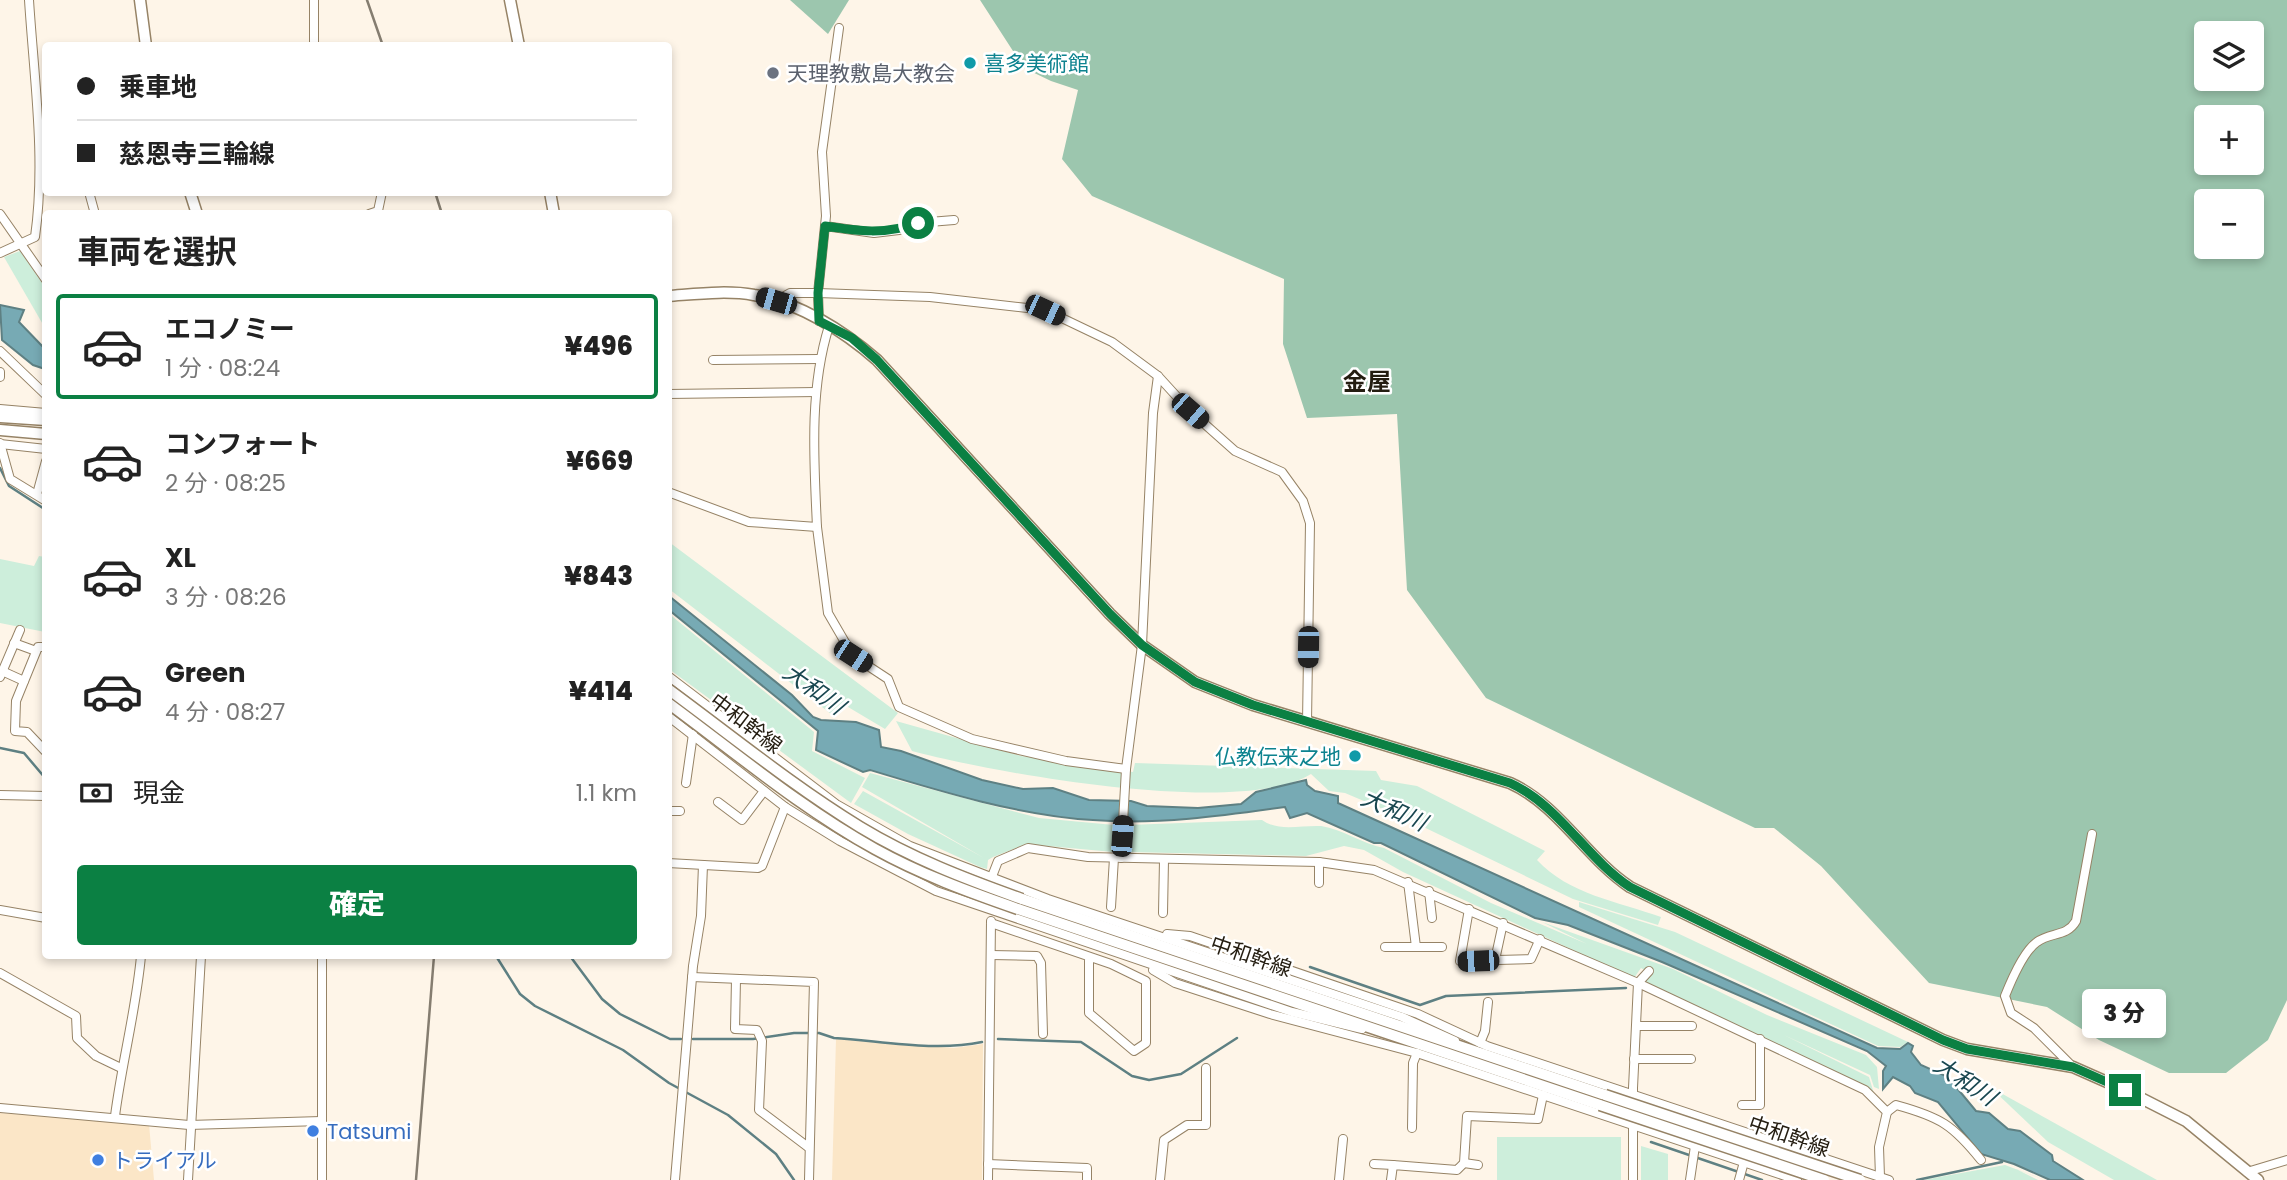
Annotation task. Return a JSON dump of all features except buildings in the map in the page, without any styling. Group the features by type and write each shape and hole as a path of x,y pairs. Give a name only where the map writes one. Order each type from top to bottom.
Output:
{"main road":[{"path":"140,0 145,42"},
{"path":"510,0 519,42"},
{"path":"672,296 733,293 754,295 776,301 852,338 877,360 991,487 1142,645 1195,682 1307,722 1498,779 1529,792 1614,876 1671,911 1943,1040 1967,1049 2073,1067 2186,1121 2258,1180"},
{"path":"0,417 42,420"},
{"path":"0,430 42,434"},
{"name":"中和幹線","path":"672,692 811,796 862,828 923,860 1020,904 1389,1034 1860,1180"},
{"name":"中和幹線","path":"672,706 808,808 874,849 939,879 1479,1047 1602,1100 1824,1180"}],"street":[{"path":"29,0 42,166"},
{"path":"314,0 314,42"},
{"path":"839,28 822,152 825,226 818,293 824,323 816,392 817,527 828,613 853,656 887,679 899,707 972,739 1066,761 1126,769"},
{"path":"0,253 35,237 42,186"},
{"path":"0,214 18,245 42,275"},
{"path":"825,226 874,233 899,230 918,223 954,219"},
{"path":"776,301 790,293 818,293 930,297 1045,310 1112,342 1158,376 1190,411 1236,451 1282,472 1303,501 1310,523 1307,722"},
{"path":"0,351 42,391"},
{"path":"713,360 818,359"},
{"path":"1111,907 1142,645 1153,413 1158,376"},
{"path":"672,394 816,392"},
{"path":"0,409 42,413"},
{"path":"42,449 0,444 10,479 42,498"},
{"path":"37,494 42,476"},
{"path":"672,493 749,522 817,527"},
{"path":"20,630 1,674 24,681"},
{"path":"14,643 36,651"},
{"path":"42,647 38,647 36,651 16,701 15,732 27,732 42,748"},
{"path":"672,679 836,804 910,846 992,879 1402,1017 1479,1047 1885,1179 1879,1147 1887,1112 1896,1105 1931,1115 1959,1132 1981,1160"},
{"path":"672,719 785,807 897,873 992,911 1292,1012 1389,1034"},
{"path":"686,783 693,734"},
{"path":"718,803 742,820 765,791"},
{"path":"0,795 42,796"},
{"path":"672,863 762,866 785,807"},
{"path":"672,811 680,811"},
{"path":"2073,1067 2034,1028 2011,1013 2005,996 2032,947 2045,938 2072,928 2078,913 2092,834"},
{"path":"992,879 998,861 1028,848 1118,858 1319,863 1374,870 1540,939 1760,1039 1865,1090 1887,1112"},
{"path":"1163,913 1164,860"},
{"path":"1319,863 1319,883"},
{"path":"675,1180 692,977 701,916 703,865"},
{"path":"1408,882 1416,947"},
{"path":"1429,891 1432,918"},
{"path":"1469,909 1460,961 1531,959 1540,939"},
{"path":"0,910 42,917"},
{"path":"988,1180 992,911"},
{"path":"991,923 1089,957 1146,981 1146,1043 1134,1051 1089,1013 1089,957"},
{"path":"1495,960 1503,923"},
{"path":"1385,947 1442,947"},
{"path":"991,955 1037,956 1041,963 1043,1034"},
{"path":"116,1116 121,1068 137,1006 141,959"},
{"path":"188,1180 189,1125 201,959"},
{"path":"322,959 322,1180"},
{"path":"1135,960 1175,983 1211,995 1270,1014 1417,1053 1797,1180"},
{"path":"1633,1180 1633,1095 1638,983 1649,971"},
{"path":"0,973 76,1016 77,1038 96,1056 121,1068"},
{"path":"692,977 814,982 808,1180"},
{"path":"736,979 734,1028 757,1030 761,1038 759,1110 808,1147"},
{"path":"1479,1047 1485,1031 1488,1002"},
{"path":"1637,1026 1692,1026"},
{"path":"1742,1105 1760,1105 1760,1039"},
{"path":"1412,1128 1413,1063 1417,1053"},
{"path":"1634,1059 1691,1059"},
{"path":"1160,1180 1164,1140 1187,1125 1206,1125 1206,1069"},
{"path":"1374,1164 1457,1170 1464,1163 1467,1116 1538,1119 1543,1096"},
{"path":"0,1108 116,1116 189,1125 321,1121"},
{"path":"1339,1180 1343,1139"},
{"path":"1690,1180 1695,1146"},
{"path":"2247,1172 2287,1160"},
{"path":"1739,1180 1744,1162"},
{"path":"1464,1163 1478,1164"},
{"path":"988,1164 1087,1168 1087,1180"},
{"path":"1391,1180 1393,1165"}],"shaded area":[{"path":"836,1039 954,1048 983,1044 982,1180 832,1180"},
{"path":"0,1113 149,1124 154,1180 0,1180"}],"green space":[{"path":"790,0 849,0 828,34"},
{"path":"980,0 2287,0 2287,1000 2268,1040 2226,1073 2169,1073 2099,1040 2047,1007 1929,983 1821,866 1774,828 1755,828 1486,698 1407,590 1397,414 1307,418 1283,344 1284,279 1092,196 1062,159 1078,90 1024,68"},
{"path":"20,251 42,283 42,323 4,257"},
{"path":"672,544 898,713 885,729 843,704 835,717 672,591"},
{"path":"39,556 42,556 42,631 0,623 0,559 34,566"},
{"path":"672,616 814,732 812,751 865,778 851,803 672,671"},
{"path":"896,721 1021,756 1133,772 1135,763 1376,771 1381,780 1417,786 1545,851 1537,860 1550,872 1579,889 1661,917 1658,925 1573,899 1411,821 1345,793 1329,791 1311,774 1277,787 1231,792 1176,792 1056,780 912,751"},
{"path":"870,773 1039,818 1114,825 1113,852 1026,844 988,860 987,869 980,867 908,834 854,804 863,791 984,858 862,787"},
{"path":"1262,820 1282,827 1321,826 1337,830 1384,848 1491,903 1587,944 1542,922 1673,969 1767,1015 1866,1055 1877,1067 1879,1089 1874,1087 1870,1075 1784,1035 1869,1077 1875,1097 1640,981 1648,972 1641,968 1634,978 1403,872 1364,850 1344,846 1306,856 1128,852 1128,825"},
{"path":"1579,902 1675,932 1908,1042 1900,1047 1878,1046 1579,907"},
{"path":"1990,1087 2157,1180 2114,1180 2048,1142"},
{"path":"1497,1137 1621,1137 1621,1180 1497,1180"},
{"path":"1641,1146 1668,1154 1668,1180 1641,1180"},
{"path":"2005,1165 2038,1180 1923,1180"}],"water":[{"path":"0,305 24,310 19,322 42,346 42,368 33,365 2,340"},
{"name":"大和川","path":"672,598 792,695 813,717 856,722 879,730 881,747 901,751 982,780 1023,789 1053,788 1089,800 1198,808 1241,804 1256,792 1306,780 1307,785 1315,791 1338,796 1338,803 1877,1048 1900,1049 1908,1043 1913,1046 1911,1052 1921,1065 1948,1077 1976,1111 1989,1113 2008,1129 2020,1131 2052,1155 2053,1161 2083,1180 2050,1180 2014,1164 1981,1154 1938,1102 1915,1093 1910,1086 1893,1077 1883,1089 1883,1071 1886,1066 1867,1051 1662,962 1568,925 1535,918 1381,843 1374,843 1307,813 1290,818 1285,807 1165,820 1066,818 980,801 870,770 863,772 816,750 818,731 672,612"}],"waterway":[{"path":"0,468 9,486 42,507"},
{"path":"0,748 24,753 42,774"},
{"path":"498,959 520,994 535,1006 623,1050 669,1083 728,1115 776,1154 794,1180"},
{"path":"572,959 602,999 620,1014 670,1039 681,1039"},
{"path":"1310,967 1420,1005 1446,996 1626,988"},
{"path":"693,1039 753,1039 794,1033 819,1033 834,1038 908,1045 946,1046 982,1042"},
{"path":"998,1039 1081,1042 1132,1076 1149,1080 1181,1074 1237,1038"},
{"path":"1651,1142 1762,1180"},
{"path":"1917,1180 2002,1162"}],"railway":[{"path":"367,0 382,42"},
{"path":"436,196 441,210"},
{"path":"416,1180 434,959"}],"place":[{"name":"喜多美術館","path":"970,63"},
{"name":"天理教敷島大教会","path":"773,73"},
{"name":"仏教伝来之地","path":"1355,756"},
{"name":"Tatsumi","path":"313,1131"},
{"name":"トライアル","path":"98,1160"}],"district":[{"name":"金屋","path":"1367,381"}],"route":[{"path":"918,223 899,230 874,233 825,226 818,293 819,321 852,338 877,360 991,487 1142,645 1195,682 1253,705 1510,783 1529,792 1614,876 1630,887 1943,1040 1967,1049 2073,1067 2125,1090"}]}
